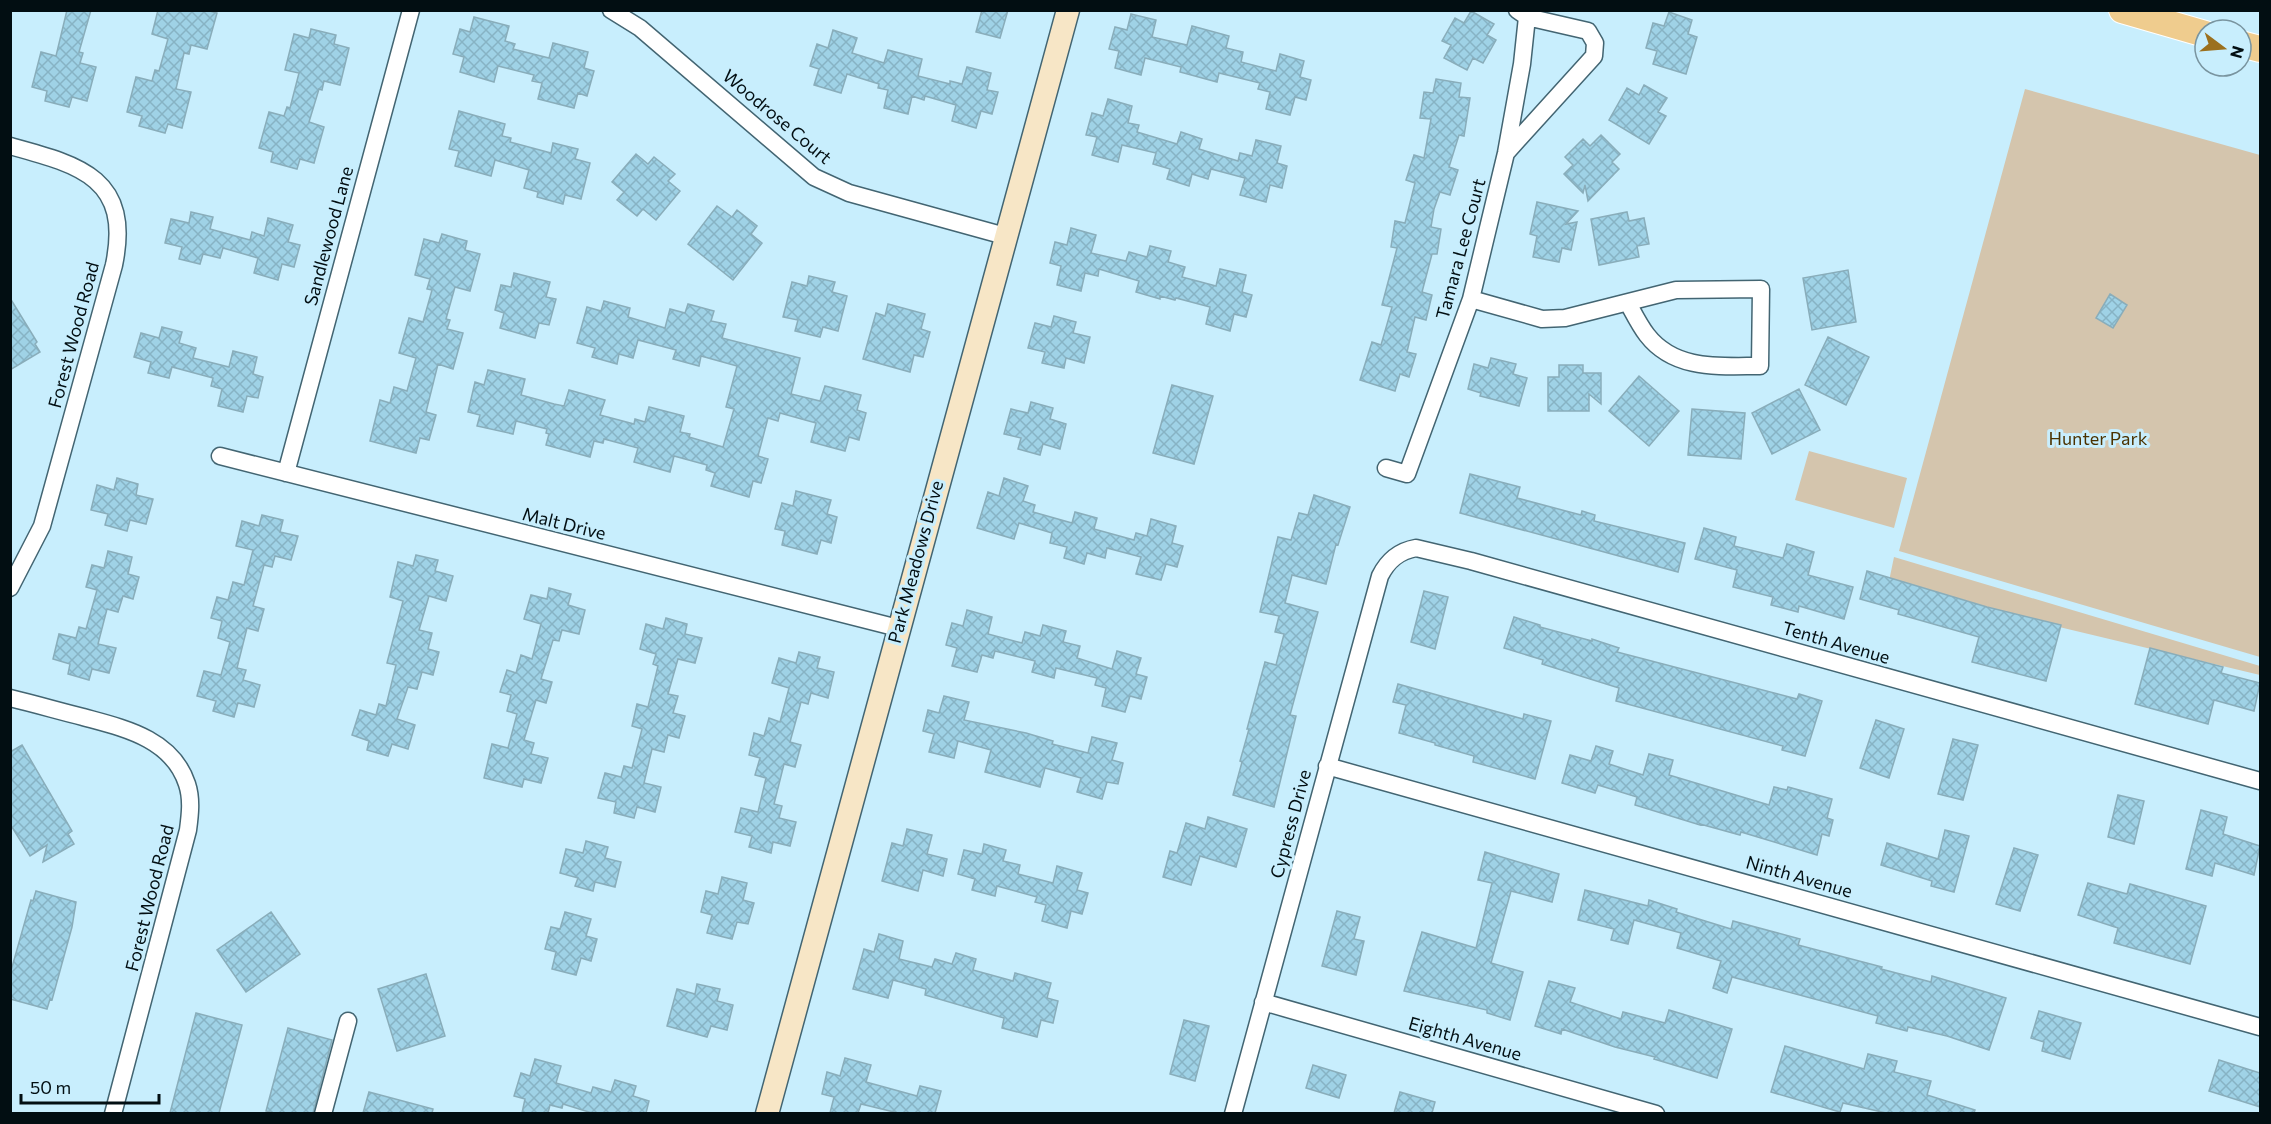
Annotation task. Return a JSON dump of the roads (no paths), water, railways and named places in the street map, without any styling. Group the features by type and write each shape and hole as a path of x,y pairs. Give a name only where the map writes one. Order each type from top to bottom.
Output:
{"main road":[{"path":"2122,10 2193,31"}],"street":[{"name":"Sandlewood Lane","path":"286,473 411,10"},
{"name":"Woodrose Court","path":"611,10 640,28 814,177 849,193 1005,237"},
{"name":"Park Meadows Drive","path":"767,1113 1068,10"},
{"path":"1506,153 1594,56 1594,42 1588,31 1522,14"},
{"name":"Tamara Lee Court","path":"1386,468 1407,474 1471,299 1506,153 1522,64 1522,14"},
{"name":"Forest Wood Road","path":"10,146 62,160 83,170 99,184 112,205 118,225 118,245 42,526 10,588"},
{"path":"1471,299 1542,319 1565,318 1676,290 1761,289 1760,366 1691,363 1671,357 1648,336 1628,303"},
{"name":"Malt Drive","path":"220,456 898,628"},
{"name":"Tenth Avenue","path":"1401,552 1416,548 1471,561 2260,781"},
{"name":"Cypress Drive","path":"1233,1113 1380,576 1385,565 1401,552"},
{"name":"Forest Wood Road","path":"10,698 143,735 161,747 177,764 188,785 190,808 188,831 113,1113"},
{"name":"Ninth Avenue","path":"1327,766 2260,1027"},
{"name":"Eighth Avenue","path":"1263,1002 1656,1113"},
{"path":"323,1113 348,1021"}],"park label":[{"name":"Hunter Park","path":"2098,439"}]}
